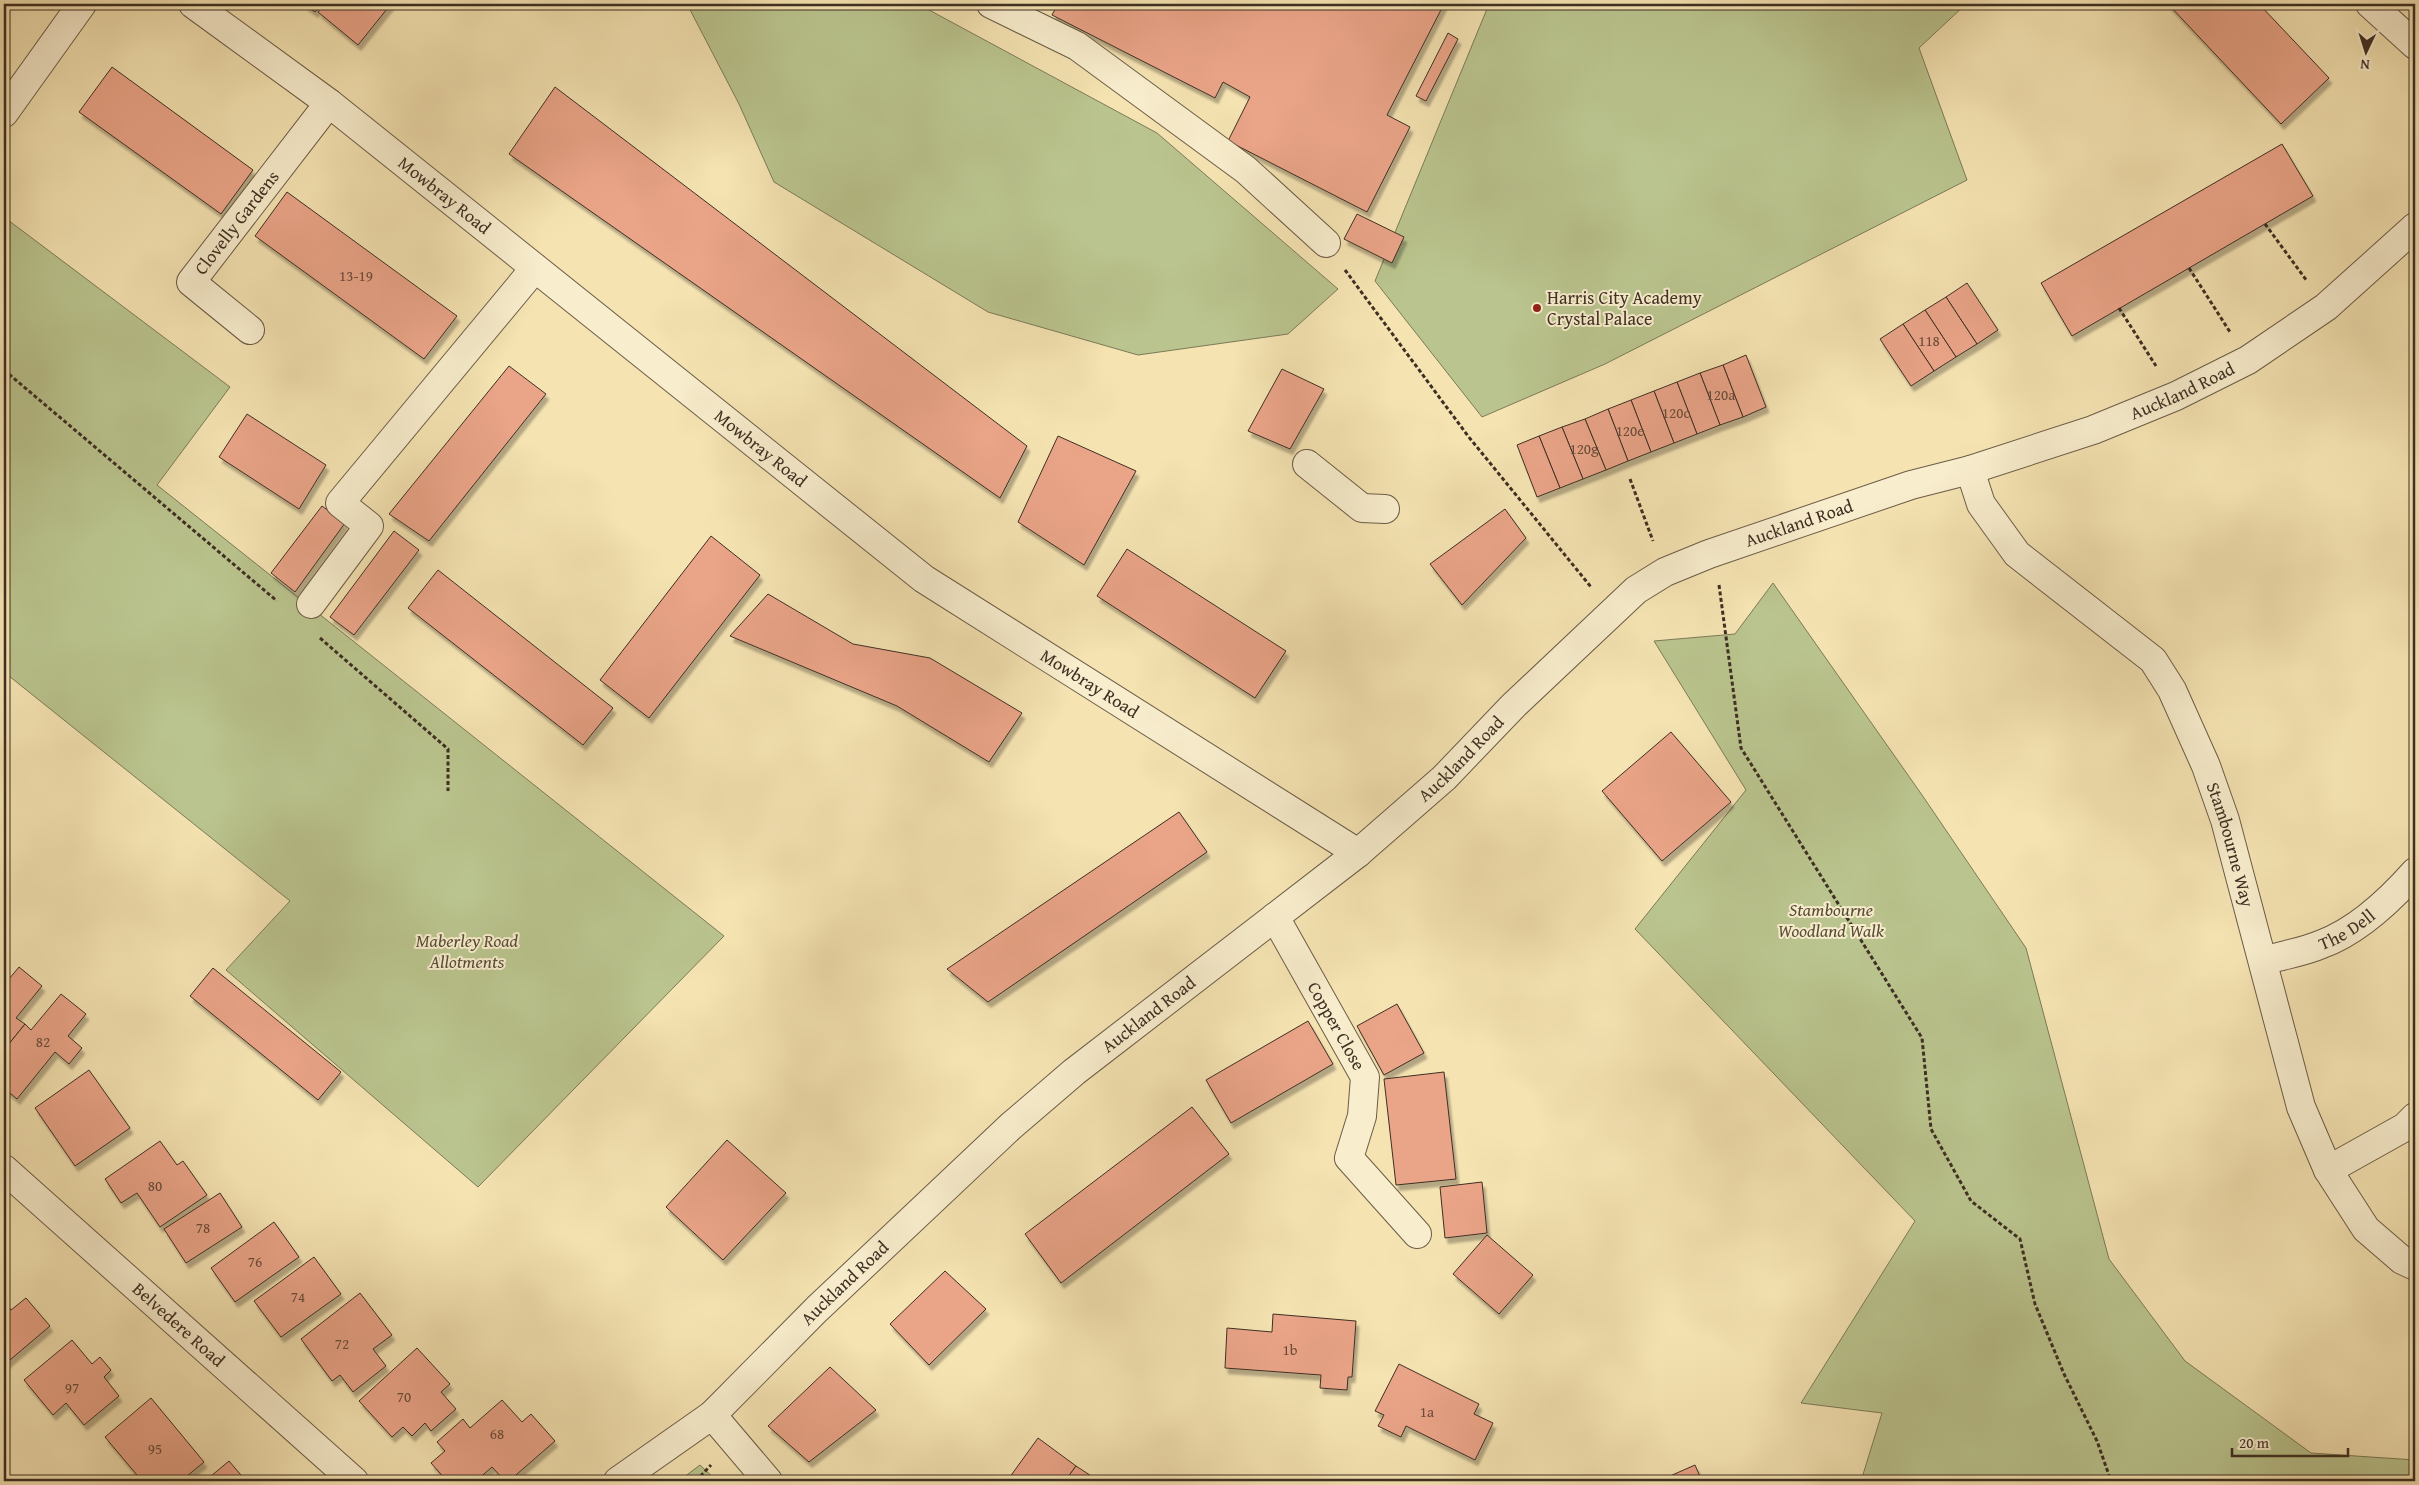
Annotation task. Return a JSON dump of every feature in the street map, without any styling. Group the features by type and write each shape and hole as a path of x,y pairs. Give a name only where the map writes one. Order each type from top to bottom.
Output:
{"street":[{"path":"4,113 82,4"},
{"name":"Mowbray Road","path":"193,4 329,103 924,580 1358,853"},
{"path":"991,4 1077,46 1246,170 1326,243"},
{"path":"2370,4 2415,45"},
{"name":"Clovelly Gardens","path":"250,330 191,282 329,103"},
{"name":"Auckland Road","path":"618,1481 712,1415 817,1309 1011,1126 1074,1072 1358,853 1444,778 1513,706 1636,590 1665,572 1709,554 1911,485 1970,470 2093,430 2176,396 2248,360 2326,307 2415,227"},
{"path":"311,604 369,526 340,503 534,268"},
{"path":"1307,464 1362,508 1385,509"},
{"name":"Stambourne Way","path":"1970,470 1980,504 2017,554 2154,660 2172,690 2206,766 2225,820 2301,1107 2328,1170 2366,1229 2402,1260 2415,1266"},
{"name":"The Dell","path":"2263,961 2323,944 2366,919 2401,889 2415,872"},
{"name":"Copper Close","path":"1276,917 1365,1077 1362,1116 1348,1158 1417,1234"},
{"path":"2328,1170 2406,1127 2415,1117"},
{"name":"Belvedere Road","path":"4,1170 354,1481"},
{"path":"712,1415 768,1481"}],"path":[{"path":"2264,224 2326,307"},
{"path":"1326,243 1468,436 1611,613"},
{"path":"2188,268 2248,360"},
{"path":"2119,308 2176,396"},
{"path":"4,370 284,608"},
{"path":"1630,479 1665,572"},
{"path":"1709,554 1719,583 1741,748 1922,1038 1931,1129 1971,1201 2020,1239 2035,1304 2064,1374 2097,1441 2111,1481"},
{"path":"315,633 448,749 448,791"}],"green space":[{"path":"687,4 918,4 1157,133 1338,289 1288,334 1138,355 988,312 774,182 739,104"},
{"name":"Harris City Academy Crystal Palace","path":"1489,4 1966,4 1919,48 1967,180 1605,364 1482,417 1375,281"},
{"name":"Maberley Road Allotments","path":"4,217 230,387 157,485 724,936 478,1187 226,970 290,901 4,672"},
{"name":"Stambourne Woodland Walk","path":"1773,583 1922,795 2026,948 2109,1259 2185,1361 2311,1453 2415,1460 2415,1481 1861,1481 1882,1413 1801,1403 1915,1221 1635,929 1746,790 1654,641 1735,634"},
{"path":"700,1465 717,1481 679,1481"}],"building":[{"path":"304,4 322,4 315,12"},
{"path":"324,4 391,4 358,45 318,12"},
{"path":"1058,4 1444,4 1387,115 1410,127 1367,212 1228,141 1250,97 1223,82 1215,98 1052,15"},
{"path":"2168,4 2259,4 2329,78 2281,124"},
{"path":"1448,33 1458,39 1426,101 1416,96"},
{"path":"112,67 253,170 221,214 79,112"},
{"path":"555,87 1027,446 1000,498 509,154"},
{"path":"2282,144 2313,196 2072,336 2041,283"},
{"path":"287,192 457,316 424,359 255,236"},
{"path":"1357,214 1404,237 1392,263 1344,239"},
{"path":"1967,283 1998,330 1977,344 1946,297"},
{"path":"1946,297 1977,344 1956,357 1925,310"},
{"path":"1925,310 1956,357 1934,371 1903,324"},
{"path":"1903,324 1934,371 1911,386 1880,339"},
{"path":"1746,355 1766,407 1743,417 1723,365"},
{"path":"1723,365 1743,417 1720,425 1700,373"},
{"path":"509,366 546,394 429,541 389,514"},
{"path":"1282,369 1324,389 1290,449 1248,431"},
{"path":"1700,373 1720,425 1697,434 1677,382"},
{"path":"1677,382 1697,434 1674,443 1654,391"},
{"path":"1654,391 1674,443 1651,452 1631,400"},
{"path":"1631,400 1651,452 1628,461 1608,409"},
{"path":"1608,409 1628,461 1606,470 1585,419"},
{"path":"247,414 326,465 299,509 219,457"},
{"path":"1585,419 1606,470 1583,479 1562,427"},
{"path":"1562,427 1583,479 1560,488 1539,436"},
{"path":"1058,436 1136,471 1084,565 1018,522"},
{"path":"1539,436 1560,488 1537,497 1517,445"},
{"path":"322,506 345,523 295,592 271,573"},
{"path":"1505,509 1526,538 1462,605 1430,564"},
{"path":"394,531 419,550 354,635 330,617"},
{"path":"711,536 760,575 649,718 600,680"},
{"path":"1127,549 1286,651 1255,698 1097,596"},
{"path":"438,570 613,708 583,745 408,608"},
{"path":"768,594 853,644 930,658 1022,713 989,762 897,706 730,636"},
{"path":"1671,732 1731,802 1662,861 1602,791"},
{"path":"1179,812 1207,852 988,1002 947,969"},
{"path":"19,967 42,986 16,1018 25,1024 4,1050 4,985"},
{"path":"213,968 341,1072 318,1100 190,996"},
{"path":"61,994 86,1014 68,1036 82,1048 69,1064 55,1052 17,1099 4,1088 4,1050 25,1024 31,1030"},
{"path":"1397,1004 1424,1053 1384,1075 1357,1026"},
{"path":"1308,1021 1333,1064 1231,1123 1206,1080"},
{"path":"89,1070 130,1128 75,1166 35,1108"},
{"path":"1444,1072 1456,1179 1396,1185 1384,1079"},
{"path":"1192,1107 1229,1154 1061,1283 1025,1234"},
{"path":"727,1140 786,1193 723,1260 666,1207"},
{"path":"160,1141 177,1165 183,1161 207,1195 160,1227 137,1193 121,1203 105,1179"},
{"path":"1482,1182 1487,1233 1445,1238 1440,1187"},
{"path":"220,1193 242,1227 186,1263 164,1229"},
{"path":"274,1222 299,1257 235,1302 211,1268"},
{"path":"1487,1235 1533,1275 1499,1314 1453,1274"},
{"path":"314,1257 341,1294 281,1337 254,1301"},
{"path":"945,1271 986,1309 929,1365 890,1324"},
{"path":"360,1293 392,1335 373,1349 386,1366 353,1392 340,1375 332,1381 301,1339"},
{"path":"26,1298 50,1326 4,1365 4,1301 11,1310"},
{"path":"1273,1314 1356,1321 1352,1377 1348,1377 1347,1390 1320,1388 1321,1375 1225,1368 1227,1328 1272,1332"},
{"path":"72,1340 92,1364 100,1357 111,1370 104,1377 119,1396 84,1425 66,1403 53,1415 24,1380"},
{"path":"417,1348 450,1384 441,1392 456,1409 431,1431 425,1423 412,1436 403,1427 392,1437 359,1401"},
{"path":"1399,1364 1479,1404 1474,1414 1493,1423 1475,1460 1406,1426 1401,1437 1378,1426 1384,1415 1375,1411"},
{"path":"830,1367 876,1410 809,1462 768,1426"},
{"path":"151,1398 204,1462 181,1481 142,1481 105,1437"},
{"path":"502,1400 522,1422 531,1414 555,1441 509,1481 505,1481 492,1467 476,1481 447,1481 431,1463 445,1451 437,1442 463,1419 470,1428"},
{"path":"1038,1438 1076,1466 1065,1481 1007,1481"},
{"path":"229,1461 246,1481 205,1481"},
{"path":"1695,1465 1702,1481 1672,1481 1670,1476"},
{"path":"1076,1466 1099,1481 1065,1481"}],"place":[{"name":"Harris City Academy Crystal Palace","path":"1537,308"}]}
